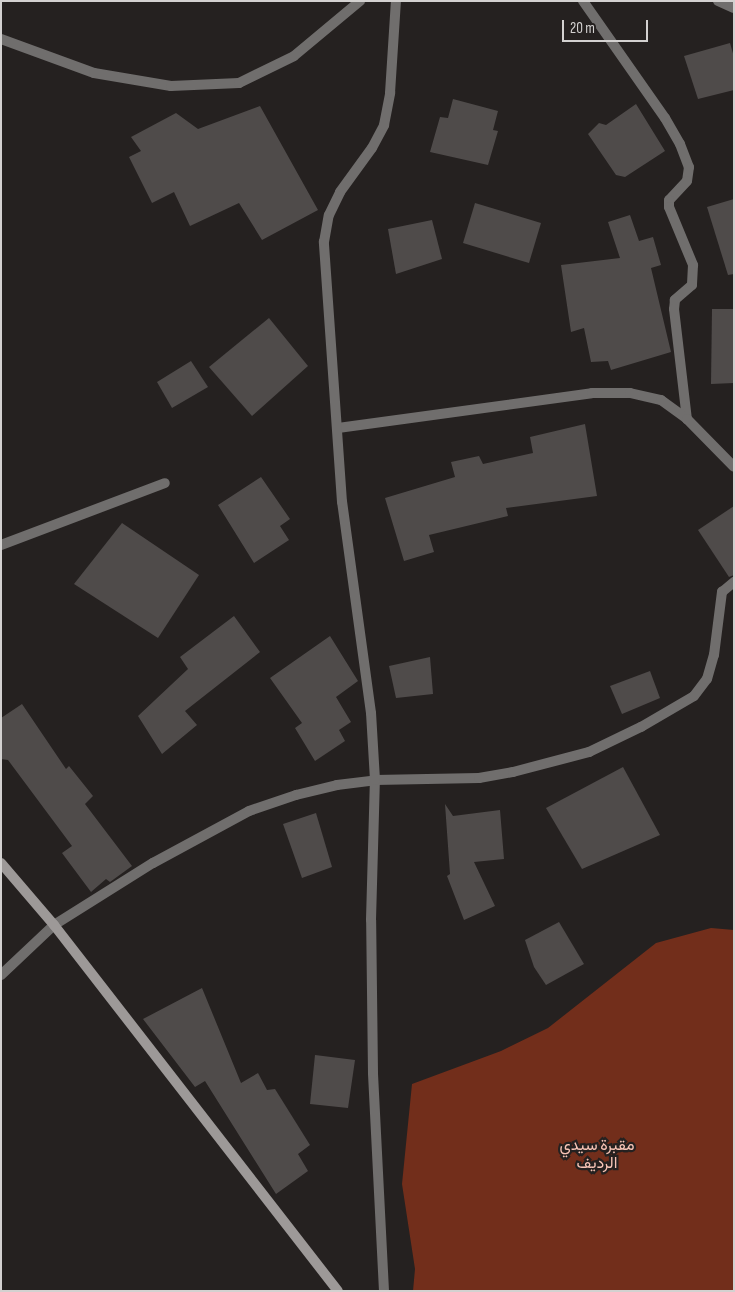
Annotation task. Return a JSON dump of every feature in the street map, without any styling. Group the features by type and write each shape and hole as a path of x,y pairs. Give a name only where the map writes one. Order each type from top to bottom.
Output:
{"street":[{"path":"1,39 94,73 171,86 240,83 294,56 360,1"},
{"path":"384,1291 373,1073 371,920 375,780 371,713 342,502 324,242 329,215 340,192 372,148 384,124 390,93 396,1"},
{"path":"583,1 664,118 689,167 687,181 669,200 669,207 693,265 692,285 676,300 674,309 687,418"},
{"path":"718,1 734,8"},
{"path":"338,428 592,393 630,393 661,400 687,418 734,467"},
{"path":"1,545 165,483"},
{"path":"1,975 54,925 153,863 249,811 296,795 375,780 441,781 513,772 589,752 641,726 694,696 707,679 714,655 722,592 734,582"},
{"path":"1,863 54,925 338,1291"}],"green space":[{"name":"مقبرة سيدي الرديف","path":"711,928 734,930 734,1291 413,1291 415,1269 402,1184 412,1084 501,1051 548,1028 656,943"}],"building":[{"path":"730,43 734,57 734,90 698,99 684,56"},
{"path":"453,99 498,111 493,130 498,131 488,165 430,152 440,117 448,118"},
{"path":"636,104 665,151 625,177 616,175 588,134 599,123 606,125"},
{"path":"260,106 318,210 262,240 239,203 190,226 174,192 152,203 129,157 141,151 131,137 176,113 198,129"},
{"path":"734,199 734,274 728,275 707,207"},
{"path":"475,203 541,223 529,263 463,243"},
{"path":"630,215 639,241 653,237 661,265 651,268 671,352 611,370 608,361 591,362 584,328 571,332 561,265 620,258 608,222"},
{"path":"432,220 442,259 396,274 388,229"},
{"path":"712,309 734,309 734,383 711,384"},
{"path":"269,318 308,366 252,416 209,367"},
{"path":"191,361 208,387 172,408 157,382"},
{"path":"585,424 597,496 506,508 508,516 429,535 434,552 404,561 385,498 455,477 451,462 479,456 483,464 533,453 530,437"},
{"path":"261,477 290,519 280,526 289,540 254,563 218,505"},
{"path":"734,506 734,575 729,577 698,530"},
{"path":"122,523 199,575 158,638 74,584"},
{"path":"234,616 260,652 185,711 197,725 162,754 138,716 188,669 180,657"},
{"path":"330,636 358,681 336,697 351,722 339,730 345,741 315,761 295,728 302,723 270,678"},
{"path":"430,657 433,694 396,698 389,666"},
{"path":"650,671 660,698 622,714 610,686"},
{"path":"22,704 66,769 69,766 93,796 85,804 132,866 110,882 106,879 91,892 62,853 72,846 8,760 1,759 1,718"},
{"path":"623,767 660,835 582,869 546,808"},
{"path":"445,804 453,816 500,810 504,859 474,862 495,906 464,920 447,876 450,874"},
{"path":"316,813 332,867 302,878 283,824"},
{"path":"559,922 584,964 546,985 534,967 525,940"},
{"path":"202,988 241,1083 258,1073 267,1090 275,1089 310,1145 298,1154 308,1171 276,1194 205,1081 195,1087 143,1019"},
{"path":"315,1055 355,1060 348,1108 310,1104"}]}
